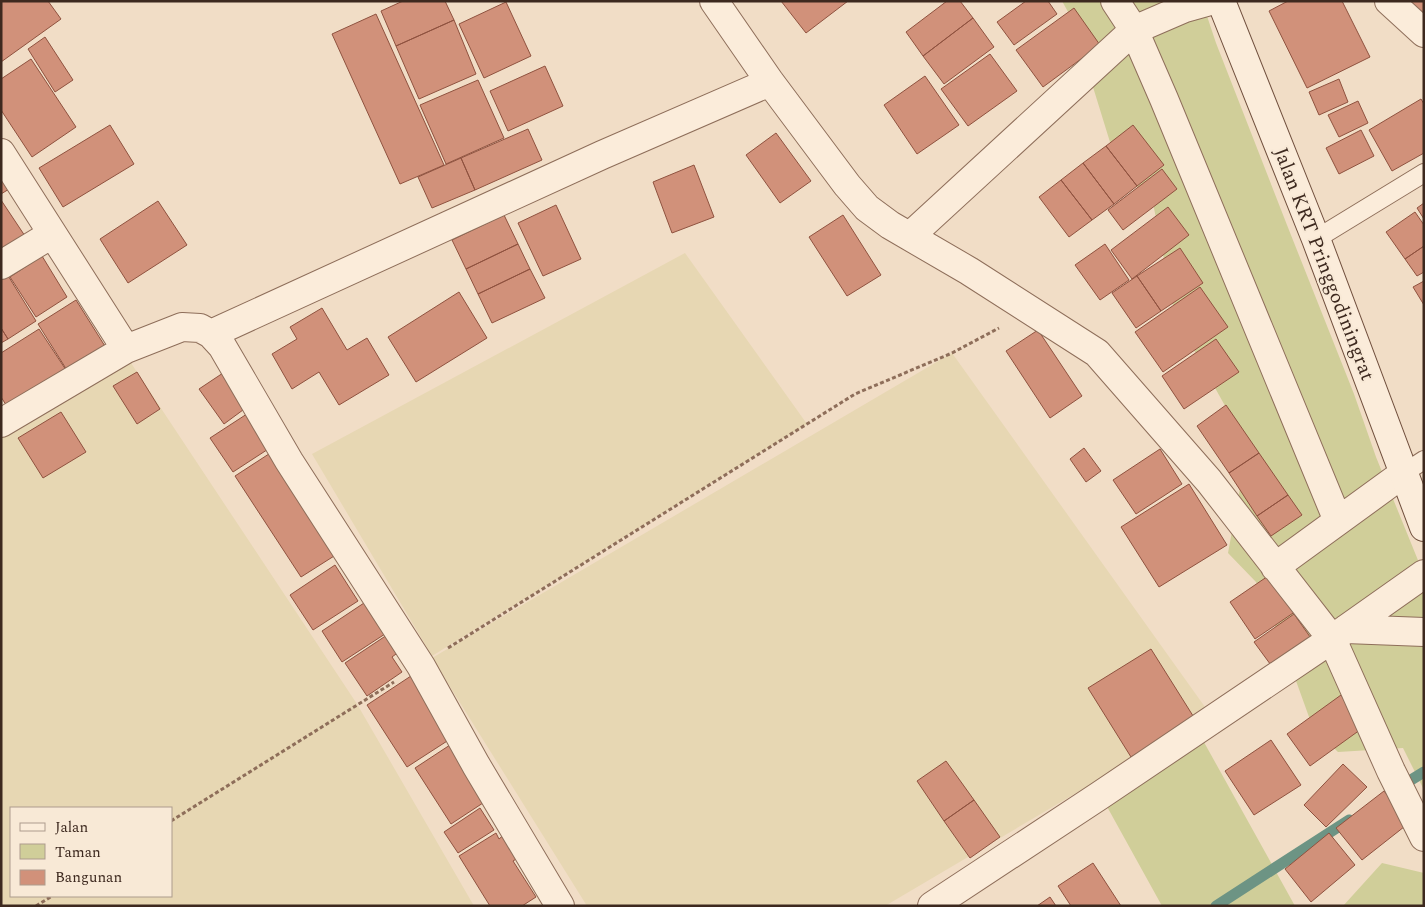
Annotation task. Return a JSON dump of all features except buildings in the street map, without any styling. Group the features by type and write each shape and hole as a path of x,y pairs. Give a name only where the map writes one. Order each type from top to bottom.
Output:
{"street":[{"path":"714,1 770,82 847,185 867,208 890,225 969,272 1097,353 1209,481 1275,566 1339,634 1392,772 1424,837"},
{"path":"1115,1 1134,30 1164,99 1338,521"},
{"path":"910,236 1134,30 1185,8 1210,1"},
{"name":"Jalan KRT Pringgodiningrat","path":"1222,1 1316,239 1414,467 1424,527"},
{"path":"1389,1 1424,34"},
{"path":"211,334 602,155 770,82"},
{"path":"1,153 126,349"},
{"path":"1,265 52,234"},
{"path":"1,423 126,349 182,327 200,328 211,334 222,346 289,461 420,666 476,765 560,906"},
{"path":"1275,566 1414,467"},
{"path":"932,906 1339,634 1424,574"},
{"path":"1339,634 1424,632"}],"lane":[{"path":"1316,239 1424,173"}],"path":[{"path":"172,820 855,394 952,352 1031,312"},
{"path":"36,906 50,897"}],"shaded area":[{"path":"685,253 807,424 432,656 312,454"},
{"path":"952,353 1210,714 885,906 587,906 432,658"},
{"path":"127,357 357,704 474,906 1,906 1,432"}],"green space":[{"path":"1062,1 1202,1 1216,43 1354,394 1376,457 1424,575 1424,790 1403,748 1338,752 1313,728 1282,642 1256,582 1228,553 1241,483 1229,413 1175,316 1153,203 1118,168 1072,19"},
{"path":"1200,735 1295,906 1162,906 1105,803"},
{"path":"1382,863 1424,873 1424,906 1343,906"}],"waterway":[{"path":"1398,788 1424,772"},
{"path":"1216,906 1349,820"}]}
